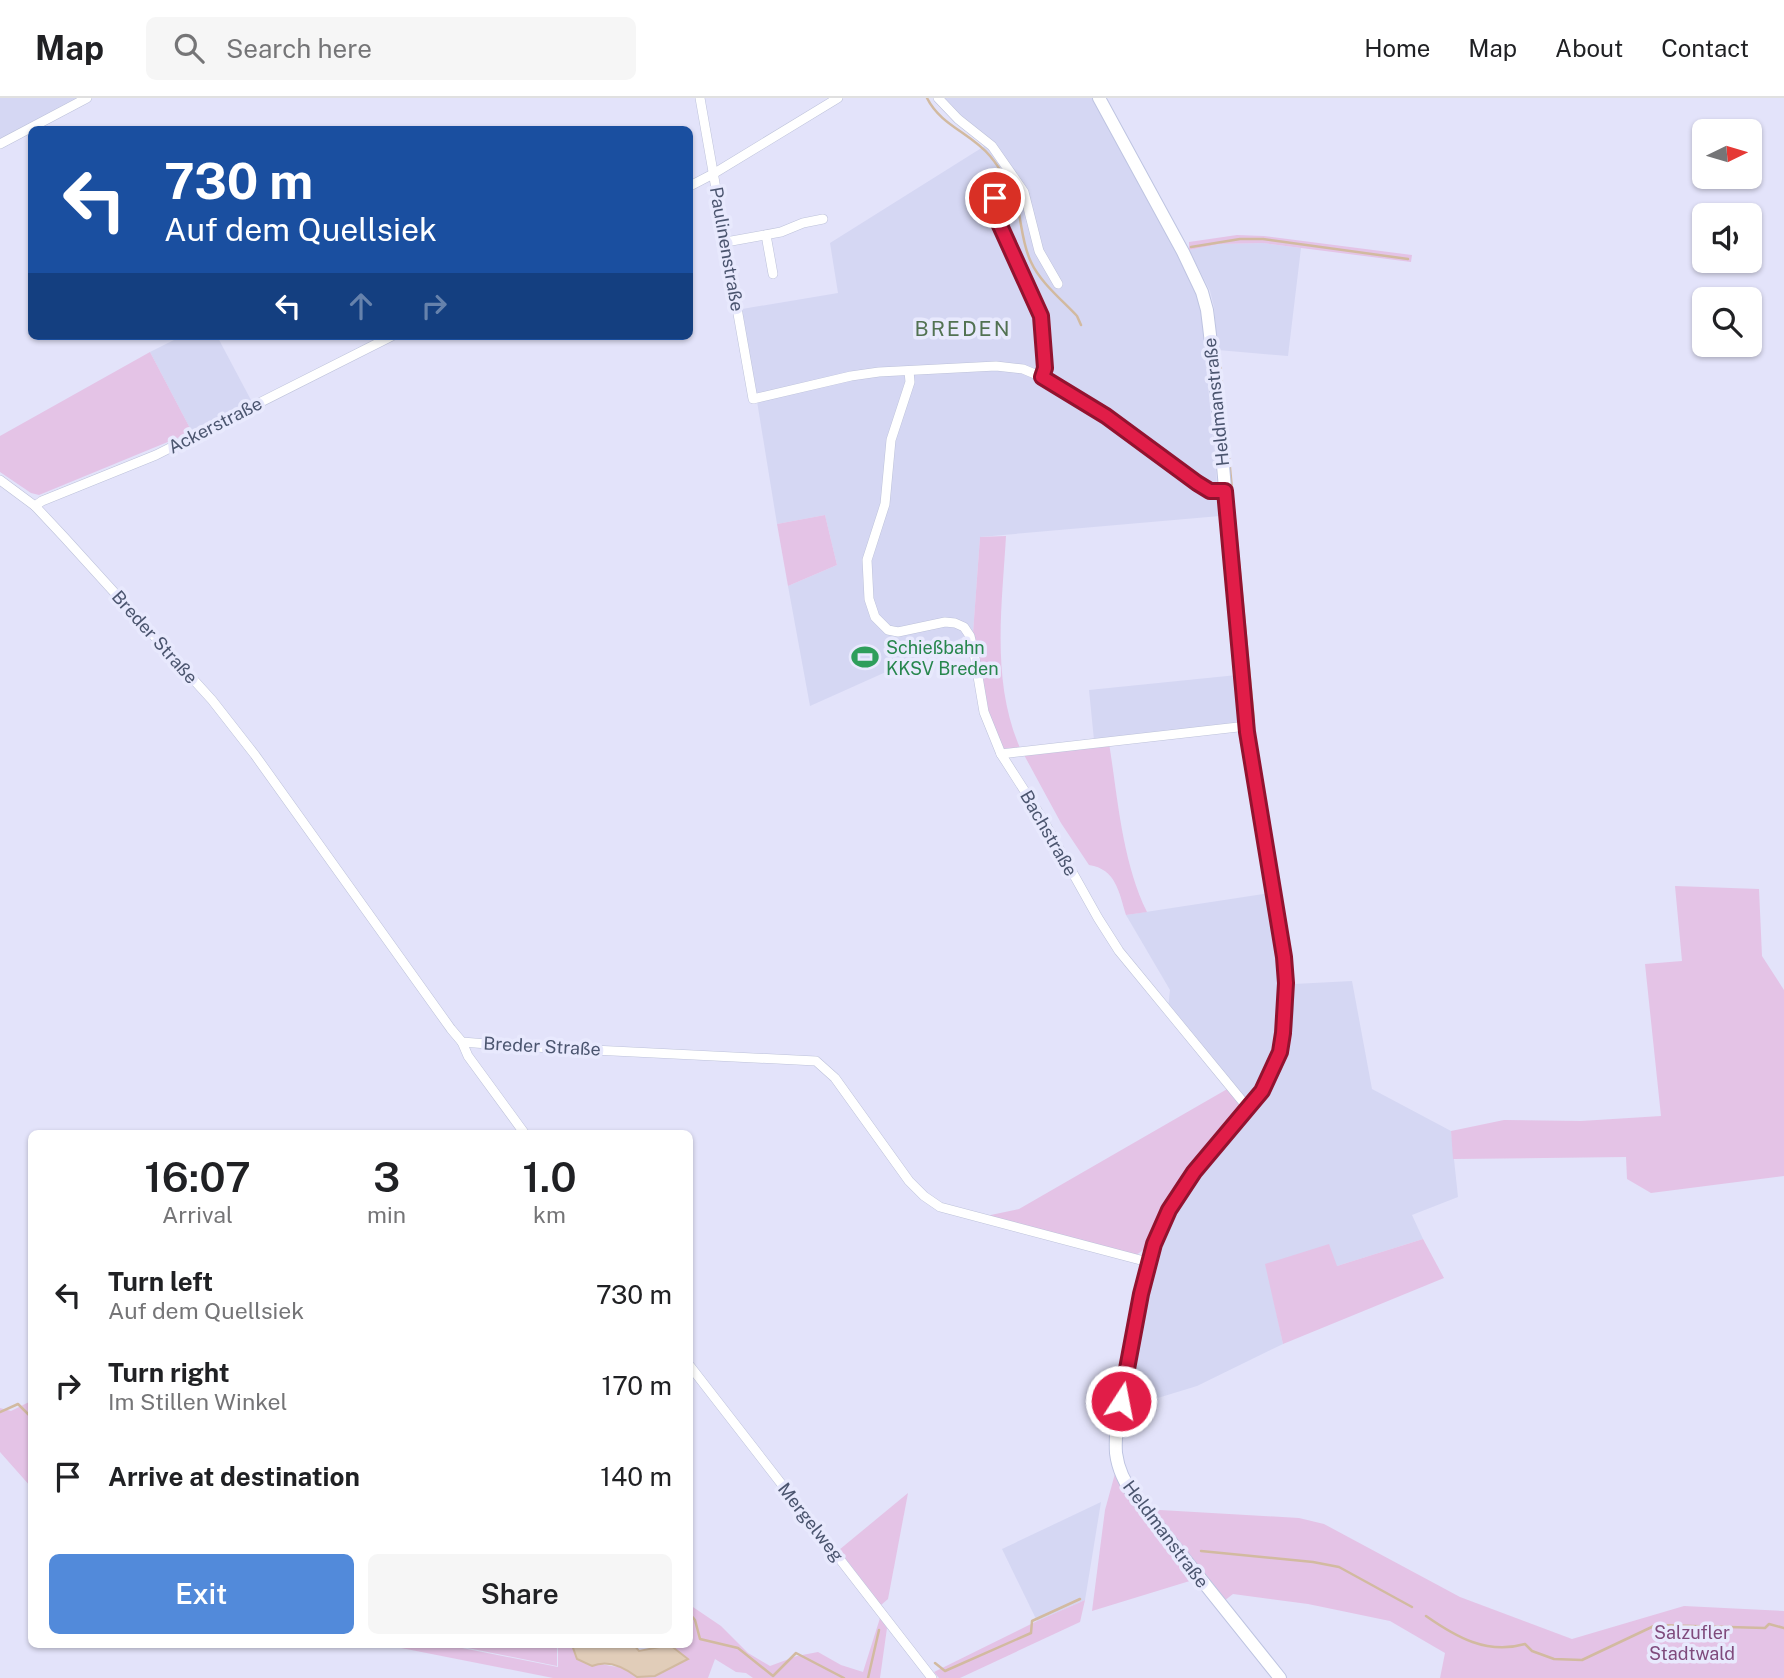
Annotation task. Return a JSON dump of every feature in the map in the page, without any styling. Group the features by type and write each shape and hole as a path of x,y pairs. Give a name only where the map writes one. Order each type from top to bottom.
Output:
{"main road":[{"name":"Heldmanstraße","path":"1099,98 1202,292 1210,332 1247,726 1280,929 1286,983 1280,1052 1268,1081 1194,1172 1175,1200 1154,1244 1148,1262 1118,1425 1116,1452 1126,1484 1143,1508 1280,1678"}],"street":[{"path":"34,126 87,98"},
{"name":"Paulinenstraße","path":"700,98 753,399 851,376 909,371"},
{"path":"693,184 838,98"},
{"path":"938,98 958,119 992,145 1024,192 1039,251 1058,284"},
{"path":"0,144 28,129"},
{"path":"995,198 998,221 1041,316 1045,368 1042,377"},
{"path":"726,242 766,235 823,219"},
{"path":"766,235 773,274"},
{"name":"Ackerstraße","path":"35,506 156,455 384,340"},
{"path":"909,371 996,366 1023,369 1042,377 1106,416 1210,491 1225,491"},
{"name":"Bachstraße","path":"909,371 910,383 891,440 885,504 867,560 869,599 875,617 888,630 898,632 946,622 964,627 970,636 984,712 1001,754 1042,818 1119,951 1248,1108"},
{"name":"Breder Straße","path":"0,480 35,506 212,700 255,755 462,1042 816,1061 835,1077 909,1181 940,1207 1148,1262"},
{"path":"1001,754 1247,726"},
{"path":"462,1042 468,1055 521,1130"},
{"name":"Mergelweg","path":"693,1370 932,1678"}],"shaded area":[{"path":"0,98 79,98 0,140"},
{"path":"942,98 1092,98 1196,288 1201,308 1220,516 980,537 973,633 810,706 788,586 837,565 825,515 777,524 742,309 838,293 830,243 991,142"},
{"path":"1263,243 1301,248 1288,356 1218,350 1210,291 1189,250 1220,244"},
{"path":"174,340 219,340 252,402 192,432 150,352"},
{"path":"1237,675 1242,723 1094,740 1089,690"},
{"path":"1270,893 1282,976 1278,977 1279,1009 1276,1035 1267,1066 1246,1099 1168,1008 1170,990 1126,915"},
{"path":"1352,981 1372,1089 1451,1131 1458,1197 1412,1215 1423,1239 1337,1266 1266,1264 1283,1344 1197,1386 1125,1408 1151,1263 1170,1214 1285,1053 1291,1029 1294,984"},
{"path":"1101,1502 1085,1600 1037,1621 1002,1549"},
{"path":"573,1648 636,1648 639,1651 674,1648 688,1659 655,1676 637,1677 616,1665 604,1663 592,1666 577,1659"}],"green space":[{"path":"1237,235 1412,255 1411,262 1263,243 1220,244 1189,250 1189,242"},
{"path":"150,352 192,432 39,495 31,493 0,472 0,436"},
{"path":"825,515 837,565 788,586 777,524"},
{"path":"1006,536 1001,616 1002,670 1011,723 1020,748 1002,749 988,714 973,633 980,537"},
{"path":"1109,743 1126,851 1147,912 1126,915 1115,883 1105,871 1089,865 1061,823 1023,753"},
{"path":"1675,886 1759,889 1762,956 1784,990 1784,1176 1651,1193 1627,1179 1626,1157 1453,1159 1451,1131 1504,1120 1581,1121 1661,1116 1645,964 1682,961"},
{"path":"1229,1088 1241,1104 1241,1111 1148,1247 1136,1255 986,1216 1019,1209"},
{"path":"1423,1239 1444,1278 1283,1344 1265,1264 1329,1244 1337,1266"},
{"path":"28,1402 28,1484 0,1452 0,1408 11,1411"},
{"path":"1116,1470 1133,1500 1193,1580 1092,1611 1105,1510"},
{"path":"908,1493 888,1599 881,1605 839,1550"},
{"name":"Salzufler Stadtwald","path":"1150,1511 1299,1518 1324,1524 1460,1597 1572,1639 1684,1606 1784,1611 1784,1678 1440,1678 1445,1653 1390,1621 1308,1604 1233,1594 1224,1601"},
{"path":"1085,1600 1080,1622 960,1678 939,1678 934,1672 1037,1621"},
{"path":"693,1607 721,1626 748,1653 770,1666 818,1652 841,1665 863,1672 880,1618 887,1628 880,1678 753,1678 746,1673 736,1672 715,1659 708,1678 553,1678 401,1648 462,1648 558,1667 558,1648 572,1648 594,1661 622,1668 637,1677 655,1676 687,1659 674,1648 693,1648"},
{"path":"468,1648 557,1648 557,1666"}],"waterway":[{"path":"927,98 940,116 982,148 999,168 1016,202 1024,243 1031,262 1046,284 1077,316 1081,325"},
{"path":"1191,247 1240,239 1263,239 1408,259"},
{"path":"1219,352 1254,721"},
{"path":"0,1412 18,1404 28,1414"},
{"path":"1201,1551 1339,1567 1412,1607"},
{"path":"935,1663 945,1671 1031,1633 1032,1621 1080,1599"},
{"path":"1426,1616 1460,1637 1485,1646 1511,1647 1525,1644 1532,1651 1554,1659 1582,1660 1656,1625 1765,1628 1769,1624 1784,1628"},
{"path":"693,1618 700,1639 738,1648 773,1676 796,1653 844,1678"},
{"path":"868,1678 879,1630"}],"place":[{"name":"Schießbahn KKSV Breden","path":"865,657"}],"district":[{"name":"BREDEN","path":"963,328"}],"route":[{"path":"995,198 998,221 1037,302 1041,316 1045,368 1042,377 1106,416 1197,483 1210,491 1225,491 1247,732 1284,957 1286,1010 1280,1052 1273,1072 1262,1091 1194,1172 1169,1210 1148,1262 1121,1401"}]}
